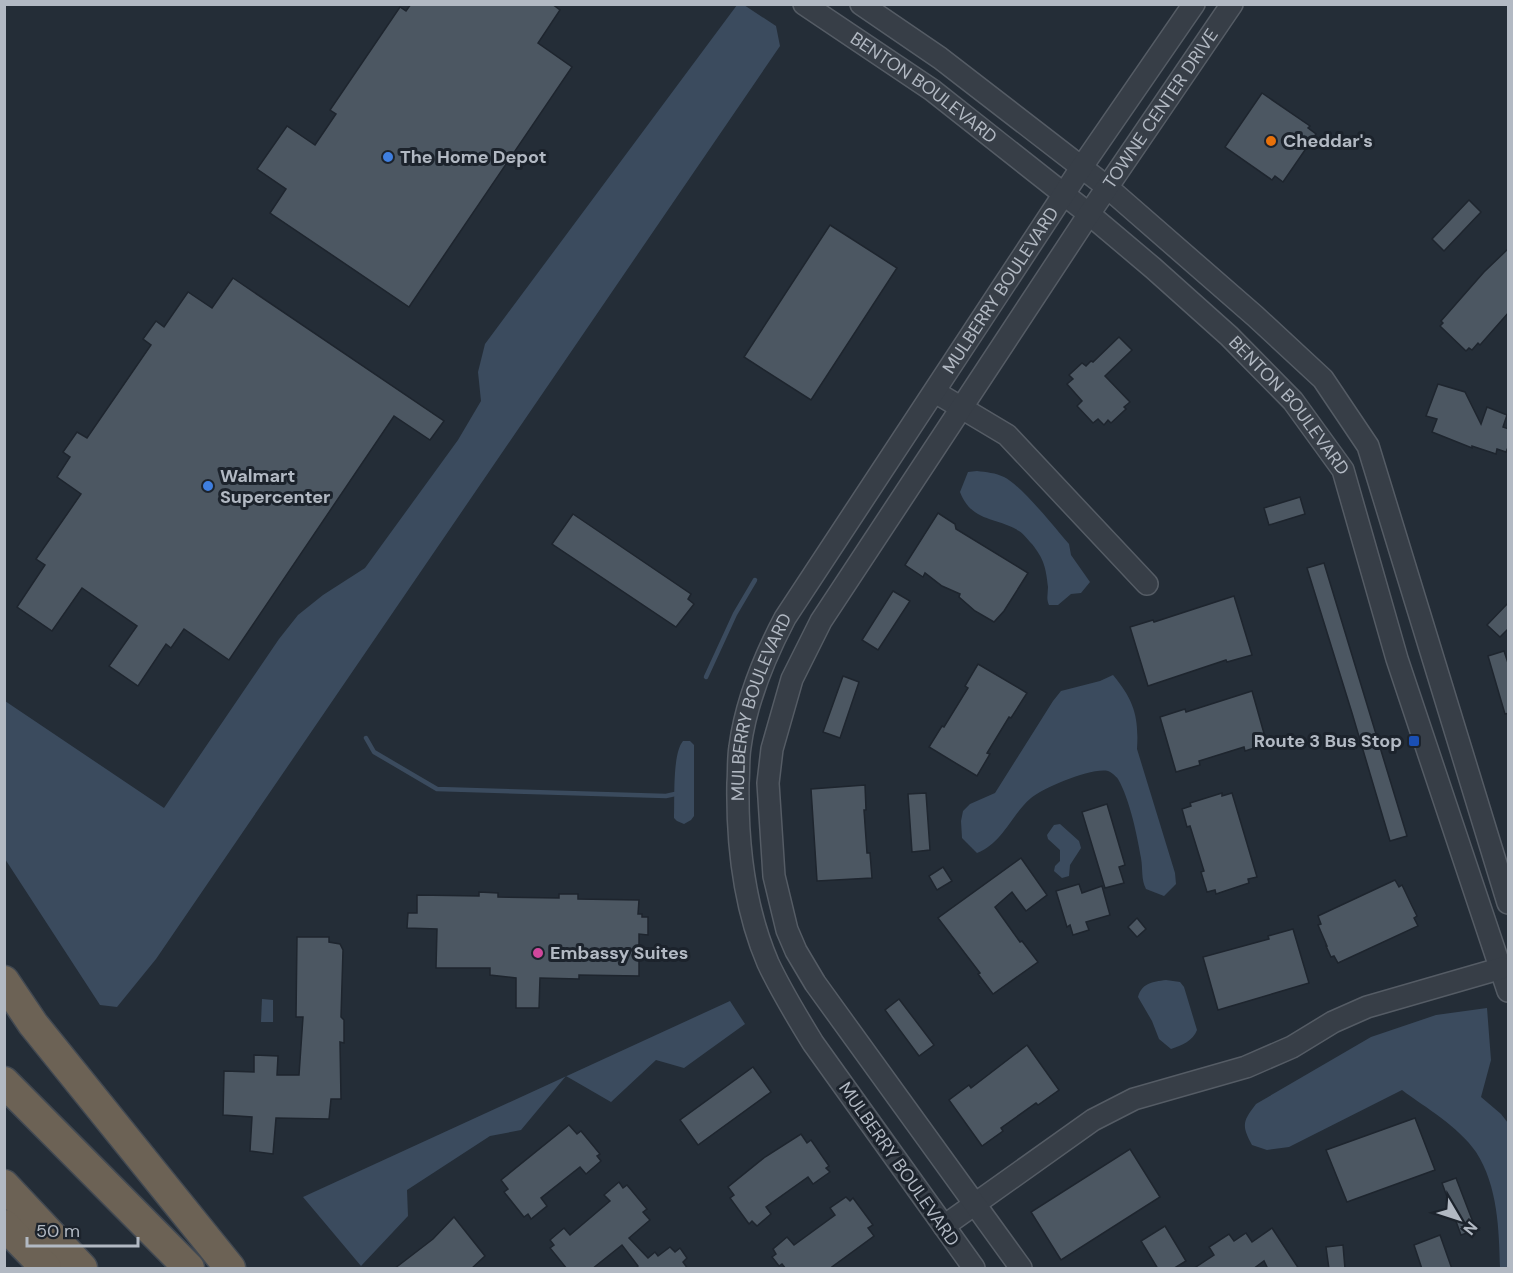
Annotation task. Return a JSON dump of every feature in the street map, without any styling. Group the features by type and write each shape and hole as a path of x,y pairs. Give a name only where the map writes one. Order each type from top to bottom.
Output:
{"highway":[{"path":"4,981 33,1024 230,1269"},
{"path":"4,1082 189,1269"},
{"path":"4,1185 82,1269"},
{"path":"4,1225 46,1269"}],"street":[{"name":"BENTON BOULEVARD","path":"804,4 932,90 1089,214 1229,336 1293,401 1343,470 1397,659 1509,990"},
{"name":"BENTON BOULEVARD","path":"861,4 940,58 1107,187 1323,379 1368,446 1509,903"},
{"name":"TOWNE CENTER DRIVE","path":"1081,168 1194,4"},
{"name":"TOWNE CENTER DRIVE","path":"1089,214 1232,4"},
{"name":"MULBERRY BOULEVARD","path":"974,1269 813,1043 792,1009 768,962 747,900 738,811 739,749 762,666 785,618 1081,168"},
{"name":"MULBERRY BOULEVARD","path":"1021,1269 815,983 796,951 787,930 774,876 768,783 772,749 792,679 821,621 1089,214"},
{"path":"935,392 1007,435 1146,584"},
{"path":"944,1226 1093,1120 1134,1099 1246,1067 1292,1047 1333,1022 1367,1007 1502,968"}],"water":[{"path":"737,5 744,5 776,26 780,46 156,959 117,1007 100,1005 5,859 5,701 164,808 279,639 298,615 323,595 365,568 458,440 481,401 478,372 485,344"},
{"path":"977,471 1004,477 1029,498 1047,518 1069,544 1071,555 1090,582 1081,593 1071,594 1058,605 1049,605 1045,569 1042,559 1032,544 1019,531 978,514 965,502 960,492 968,472"},
{"path":"1113,675 1134,709 1137,749 1175,873 1176,884 1164,896 1146,889 1144,885 1141,858 1129,807 1118,779 1108,771 1080,775 1037,794 1024,805 994,843 977,853 962,838 963,811 970,804 995,793 1061,691 1100,681"},
{"path":"683,741 690,741 694,745 694,816 684,824 674,818 677,756"},
{"path":"1060,824 1079,841 1081,848 1070,865 1069,876 1062,878 1054,871 1060,861 1060,850 1048,839 1047,835 1054,825"},
{"path":"1166,980 1180,982 1184,987 1197,1030 1190,1040 1171,1049 1159,1039 1138,997 1145,986"},
{"path":"262,999 273,1000 273,1022 261,1022"},
{"path":"730,1001 745,1024 684,1068 656,1060 611,1102 566,1076"},
{"path":"1487,1008 1491,1060 1481,1097 1508,1123 1508,1268 1500,1268 1496,1208 1489,1179 1476,1152 1451,1126 1402,1090 1289,1147 1267,1150 1252,1145 1246,1133 1245,1123 1256,1104 1371,1037 1436,1015"},
{"path":"566,1076 521,1130 490,1136 407,1190 408,1216 361,1266 303,1197"}],"building":[{"name":"The Home Depot","path":"411,4 552,4 560,10 538,43 572,67 409,307 270,213 286,189 257,169 287,126 315,145 336,114 330,110 400,7 406,11"},
{"name":"Cheddar's","path":"1262,93 1310,126 1308,128 1316,134 1283,182 1275,176 1272,180 1225,147"},
{"path":"1469,200 1481,212 1444,251 1432,239"},
{"path":"830,225 897,268 811,400 744,357"},
{"path":"1509,248 1509,312 1480,345 1478,343 1472,350 1469,348 1466,351 1440,326 1443,323 1441,321 1484,272"},
{"name":"Walmart Supercenter","path":"233,278 444,421 430,440 394,416 229,660 184,629 171,648 166,644 138,686 109,666 137,626 82,588 52,631 17,607 45,565 36,559 81,494 57,477 70,457 63,452 77,432 87,438 151,345 143,339 156,321 164,327 188,292 212,308"},
{"path":"1119,337 1132,350 1105,376 1130,402 1111,423 1108,420 1104,425 1098,419 1093,423 1077,406 1082,401 1067,384 1073,379 1069,375 1082,363 1086,366 1091,361 1093,362"},
{"path":"1438,384 1465,392 1481,424 1487,407 1507,415 1503,427 1509,429 1509,445 1506,452 1497,449 1496,454 1472,446 1472,448 1432,432 1437,419 1426,416"},
{"path":"1300,497 1305,514 1269,525 1264,508"},
{"path":"938,513 955,524 956,529 1028,573 1004,611 994,622 975,611 959,597 960,594 942,586 925,573 923,577 905,565"},
{"path":"573,514 691,594 688,599 694,604 676,627 552,544"},
{"path":"1324,563 1407,836 1390,841 1307,568"},
{"path":"893,591 910,601 878,650 862,640"},
{"path":"1234,596 1252,655 1227,662 1226,660 1148,686 1130,627 1153,620 1154,622"},
{"path":"1509,602 1509,628 1500,637 1487,625"},
{"path":"1504,651 1509,666 1509,713 1505,714 1488,656"},
{"path":"978,664 1027,693 987,753 990,754 977,776 929,747 968,688 965,686"},
{"path":"843,676 859,682 840,738 823,732"},
{"path":"1252,691 1267,744 1245,751 1244,747 1199,761 1200,765 1176,772 1160,717 1185,709 1186,712"},
{"path":"865,785 867,853 870,853 872,878 817,881 811,789"},
{"path":"926,793 930,850 912,852 908,794"},
{"path":"1222,793 1222,796 1232,793 1257,877 1248,879 1249,883 1216,894 1215,890 1207,892 1201,872 1204,871 1190,826 1187,827 1182,809 1191,806 1190,803"},
{"path":"1107,804 1125,865 1119,867 1124,883 1105,888 1082,812"},
{"path":"1021,858 1047,895 1026,911 1012,892 995,907 1020,942 1022,941 1038,962 993,994 938,918"},
{"path":"943,867 952,881 937,890 929,876"},
{"path":"1395,880 1399,887 1402,885 1417,916 1414,918 1418,926 1338,963 1334,956 1331,957 1326,946 1318,925 1321,924 1318,916"},
{"path":"1079,884 1082,893 1102,886 1110,915 1086,922 1089,930 1073,935 1070,925 1067,927 1056,891"},
{"name":"Embassy Suites","path":"479,892 498,893 498,897 559,898 559,894 578,894 578,899 639,900 638,914 648,917 648,935 639,934 639,976 579,975 579,979 540,978 539,1008 516,1008 516,978 490,975 490,968 436,968 437,929 407,928 408,913 417,913 417,895 479,896"},
{"path":"1137,918 1146,929 1137,937 1128,927"},
{"path":"1293,929 1309,983 1218,1010 1203,957 1269,939 1268,936"},
{"path":"297,937 329,937 329,942 340,944 343,950 341,1017 344,1020 344,1043 340,1042 341,1099 331,1099 329,1119 276,1118 273,1154 250,1151 252,1117 223,1115 224,1071 254,1072 254,1055 278,1056 277,1075 299,1075 303,1017 296,1017"},
{"path":"899,999 934,1045 919,1056 885,1010"},
{"path":"1027,1045 1059,1090 1001,1128 1003,1131 982,1146 949,1100 969,1085 971,1088"},
{"path":"753,1067 771,1092 698,1145 680,1120"},
{"path":"1415,1118 1435,1170 1347,1202 1326,1150"},
{"path":"569,1125 577,1134 581,1131 600,1154 597,1156 601,1161 586,1174 580,1167 541,1198 547,1206 531,1219 528,1214 524,1217 504,1192 508,1189 501,1180"},
{"path":"801,1134 807,1143 811,1140 829,1166 826,1168 830,1172 813,1184 808,1177 766,1207 771,1214 757,1226 752,1221 749,1224 730,1198 734,1195 728,1187 765,1157"},
{"path":"1130,1149 1160,1197 1061,1260 1031,1212"},
{"path":"1456,1178 1476,1230 1461,1235 1442,1183"},
{"path":"619,1182 623,1188 627,1185 647,1209 643,1212 650,1220 629,1238 648,1258 655,1252 658,1256 670,1247 675,1252 680,1248 687,1258 683,1262 688,1269 636,1269 638,1266 622,1245 592,1269 567,1269 550,1248 554,1245 550,1240 564,1228 570,1235 610,1201 604,1195"},
{"path":"846,1197 850,1201 853,1198 873,1225 868,1228 874,1236 829,1269 786,1269 782,1264 779,1266 772,1257 776,1254 773,1249 787,1237 794,1245 835,1215 830,1208"},
{"path":"454,1217 485,1256 471,1269 394,1269 433,1239"},
{"path":"1165,1226 1186,1261 1173,1269 1158,1269 1141,1241"},
{"path":"1272,1228 1299,1269 1268,1269 1264,1261 1253,1269 1193,1269 1214,1255 1209,1247 1229,1234 1234,1241 1246,1233 1252,1242"},
{"path":"1440,1235 1452,1269 1422,1269 1414,1245"},
{"path":"1343,1245 1345,1269 1329,1269 1326,1247"}],"waterway":[{"path":"706,677 735,614 755,580"},
{"path":"366,738 374,752 437,789 666,796 675,794"}],"place":[{"name":"Cheddar's","path":"1271,141"},
{"name":"The Home Depot","path":"388,157"},
{"name":"Walmart Supercenter","path":"208,486"},
{"name":"Route 3 Bus Stop","path":"1414,741"},
{"name":"Embassy Suites","path":"538,953"}]}
